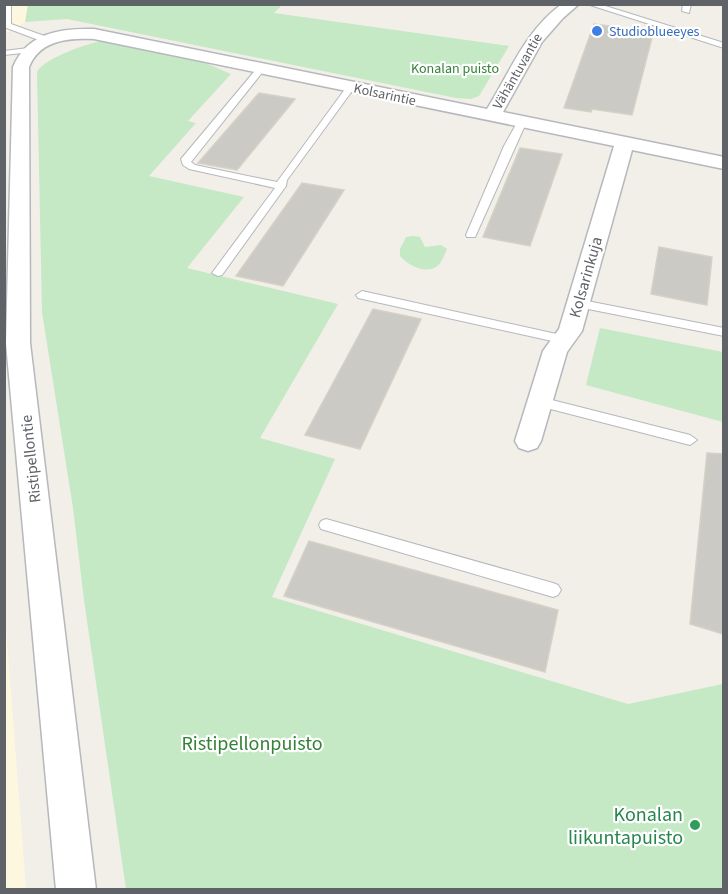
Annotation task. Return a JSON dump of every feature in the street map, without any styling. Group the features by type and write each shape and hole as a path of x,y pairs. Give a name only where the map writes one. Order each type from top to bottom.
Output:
{"street":[{"name":"Vähäntuvantie","path":"491,117 530,45 559,12 572,4"},
{"name":"Kolsarintie","path":"27,48 72,33 94,34 723,164"},
{"name":"Ristipellontie","path":"27,48 21,67 11,224 18,343 76,890"},
{"name":"Kolsarinkuja","path":"528,441 555,351 561,339 570,331 624,144"}],"lane":[{"path":"7,4 7,26 27,48"},
{"path":"590,4 723,46"},
{"path":"261,69 186,159 186,163 192,167 281,186"},
{"path":"218,273 281,186 282,180 351,87"},
{"path":"471,235 508,146 521,123"},
{"path":"362,295 561,339"},
{"path":"577,303 723,332"},
{"path":"540,402 690,440"},
{"path":"326,525 553,590"}],"shaded area":[{"path":"5,5 28,5 25,22 5,34"},
{"path":"5,617 9,667 26,889 5,889"}],"green space":[{"name":"Konalan puisto","path":"28,5 282,5 274,13 509,46 479,96 471,99 456,98 67,19 25,22"},
{"name":"Ristipellonpuisto","path":"106,40 196,59 231,74 188,121 196,123 149,176 244,197 187,268 338,304 260,438 335,459 272,597 628,704 723,684 723,889 126,889 73,508 42,312 37,72 58,56 79,47"},
{"path":"406,237 420,237 425,247 441,245 447,249 436,267 426,270 416,268 400,256 400,249"},
{"path":"600,328 723,352 723,422 586,385"}],"building":[{"path":"594,24 653,34 632,115 592,109 591,112 564,108"},
{"path":"259,93 295,99 237,170 198,163"},
{"path":"520,148 562,154 530,246 483,237"},
{"path":"302,183 344,190 283,286 236,276"},
{"path":"659,247 712,257 707,305 651,294"},
{"path":"373,309 421,319 360,449 305,435"},
{"path":"707,453 723,454 723,634 690,624"},
{"path":"309,541 558,610 545,672 284,596"}],"place":[{"name":"Studioblueeyes","path":"597,31"},
{"name":"Konalan liikuntapuisto","path":"695,825"}]}
